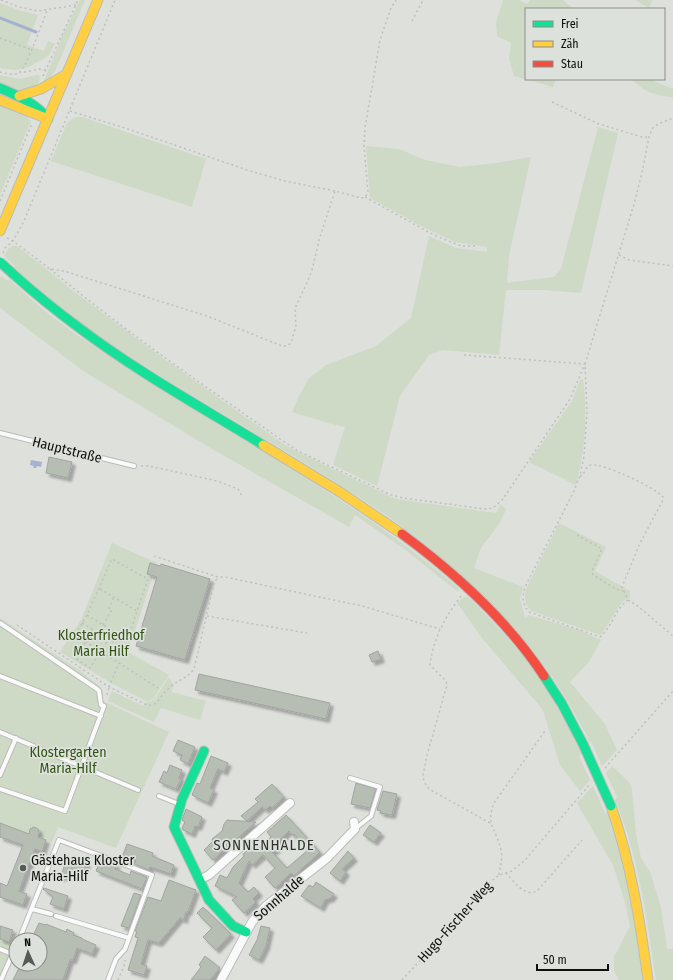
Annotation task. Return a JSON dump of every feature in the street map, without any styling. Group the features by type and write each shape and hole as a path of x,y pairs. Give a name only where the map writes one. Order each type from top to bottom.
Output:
{"main road":[{"path":"0,231 98,0"},
{"path":"19,96 41,89 67,74"},
{"path":"0,88 19,96 40,108 48,119"},
{"path":"0,100 48,119"},
{"path":"1,258 12,273 54,310 87,334 129,362 318,478 394,528 428,554 467,588 498,619 523,648 554,690 583,744 611,806 624,842 628,860 638,911 648,980"},
{"path":"204,751 180,805 174,827 208,900 233,926 246,932"}],"street":[{"path":"199,880 209,875 290,803"},
{"name":"Sonnhalde","path":"221,980 252,922 266,906 327,858 354,826"}],"lane":[{"name":"Hauptstraße","path":"0,433 134,466"},
{"path":"0,623 97,688 99,691 101,705 105,704 65,811 0,789"},
{"path":"0,676 101,716"},
{"path":"0,732 138,790"},
{"path":"0,775 16,738"},
{"name":"Sonnhalde","path":"350,778 380,787 371,816 354,826"},
{"path":"159,796 180,805"},
{"path":"22,932 59,840 152,875 125,949 116,959 108,980"},
{"path":"32,909 51,914"},
{"path":"56,916 129,938"},
{"path":"1,980 8,963"}],"path":[{"path":"1,0 18,7 38,10 76,5"},
{"path":"1,258 5,248 13,241 24,220 116,0"},
{"path":"365,197 368,194 364,146 365,128 380,40 391,8 396,0"},
{"path":"412,21 423,0"},
{"path":"19,72 32,50 47,10"},
{"path":"0,38 32,50"},
{"path":"0,72 14,74 19,72 27,73 41,68 46,70"},
{"path":"552,102 599,124 642,137 649,137"},
{"path":"70,111 128,129 250,172 361,198 365,197 434,235 461,246 475,246"},
{"path":"13,241 76,291 168,360 298,451 391,495 484,509 493,508 503,499 570,399 585,364 619,255 642,173 649,137 652,129 658,124 673,118"},
{"path":"50,269 64,271 200,314 282,346 287,346 291,343 296,326 295,308 312,270 319,240 335,191"},
{"path":"619,255 629,260 673,266"},
{"path":"464,355 585,364"},
{"path":"585,364 587,412 584,456 580,476 574,493 525,587 523,594 524,604 529,612 535,615 600,637 622,604 628,600"},
{"path":"580,476 582,476 589,466 598,465 614,470 656,490 663,497 663,500 640,544 622,587 628,600 639,607 673,636"},
{"path":"134,466 149,466 217,481 238,489 242,496"},
{"path":"577,535 602,549 592,571 593,575 616,589 623,591"},
{"path":"154,556 218,577 225,577 362,606 440,629"},
{"path":"87,615 128,640 148,579 112,559 87,615 74,635 158,688"},
{"path":"13,623 109,687 145,704 151,705 155,704 166,691 177,682 188,676 194,669 214,584 218,577"},
{"path":"100,588 137,611"},
{"path":"467,588 450,610 440,629 431,656 430,665 446,681 447,685 427,755 423,775 424,782 429,789 490,823"},
{"path":"103,625 112,610 109,608 114,597"},
{"path":"207,616 306,632"},
{"path":"82,623 123,648"},
{"path":"93,630 75,658 90,668 114,631"},
{"path":"105,704 109,687 119,663"},
{"path":"606,767 673,691"},
{"path":"499,875 502,860 501,851 490,823 490,814 494,803 545,731"},
{"name":"Hugo-Fischer-Weg","path":"402,980 427,953 478,892 499,875 517,868 525,860 592,781"},
{"path":"506,873 522,889 534,893 582,840"},
{"path":"118,980 124,966 125,949"}],"green space":[{"path":"80,0 85,0 55,71 49,79 44,81 62,36"},
{"path":"503,0 519,0 527,4 530,0 563,0 573,8 525,8 525,79 514,76 509,59 511,43 497,36 496,23"},
{"path":"635,0 652,0 649,8"},
{"path":"0,3 18,10 38,15 27,45 44,51 48,41 55,44 48,56 29,67 15,70 0,68"},
{"path":"0,75 19,79 37,75 40,76 38,87 19,91 0,83"},
{"path":"528,80 556,80 553,87"},
{"path":"632,80 654,80 673,89 673,99 672,97 650,92 640,87"},
{"path":"0,103 25,114 31,121 0,195"},
{"path":"76,117 82,117 206,159 192,207 51,161 67,123"},
{"path":"598,127 618,133 581,293 544,290 506,290 499,355 443,350 429,355 400,396 377,486 333,465 345,427 292,412 309,378 326,365 376,346 411,318 429,236 456,248 487,252 487,247 455,242 421,226 370,198 366,146 399,149 425,160 460,167 531,157 509,256 507,283 554,277 561,269"},
{"path":"12,246 17,246 76,293 166,360 282,443 296,451 396,499 496,513 501,504 506,510 499,524 481,548 474,568 523,587 520,599 525,618 529,615 579,630 601,640 589,662 570,682 605,724 617,750 602,766 591,741 590,742 573,710 527,643 470,583 439,555 388,516 96,334 46,296 14,267 15,266 4,256 8,249"},
{"path":"1,276 8,281 9,279 50,315 117,362 327,491 395,537 459,589 458,592 407,551 355,515 349,527 212,449 83,371 0,308"},
{"path":"583,379 585,392 585,432 582,459 576,485 529,462 572,401 580,380"},
{"path":"559,523 606,547 595,571 630,591 630,597 622,602 600,635 531,611 526,603 526,589"},
{"name":"Klosterfriedhof Maria Hilf","path":"112,543 157,563 128,652 169,675 153,699 146,701 111,683 60,652 81,620"},
{"path":"464,597 468,597 489,618 528,662 545,686 582,754 579,756 590,780 580,791 560,765 543,710 482,638 457,603"},
{"name":"Klostergarten Maria-Hilf","path":"0,618 79,670 101,687 103,691 103,701 169,732 116,848 58,827 52,842 38,837 39,832 37,828 34,827 31,829 29,834 0,823"},
{"path":"169,677 174,685 171,692 206,701 200,720 161,708 154,722 108,701 112,691 143,706 146,702 154,700"},
{"path":"612,766 630,783 632,789 636,834 641,858 651,874 661,908 667,949 673,949 673,980 656,980 636,866 615,800 617,797 606,773"},
{"path":"593,786 605,813 608,812 615,832 630,895 645,980 619,980 614,971 614,957 630,926 625,902 613,865 577,803"},
{"path":"0,939 8,942 8,959 0,976"}],"water":[{"path":"31,460 42,462 41,467 37,466 36,468 33,468 34,466 30,465"}],"building":[{"path":"49,457 72,462 68,478 46,473"},
{"path":"150,563 160,566 161,564 210,579 185,660 136,646 157,577 147,574"},
{"path":"378,651 381,659 372,662 369,655"},
{"path":"199,674 330,703 326,719 195,690"},
{"path":"178,740 195,747 188,764 180,760 182,755 173,751"},
{"path":"211,756 228,763 224,772 218,769 210,788 214,790 208,803 192,795 197,783 200,784"},
{"path":"170,765 182,770 179,778 181,779 176,789 159,782 164,771 167,773"},
{"path":"356,783 376,789 370,808 351,804"},
{"path":"272,784 284,797 272,808 270,806 266,810 262,807 247,821 241,816 258,802 255,799"},
{"path":"383,791 397,794 392,815 380,813 381,811 377,810"},
{"path":"186,809 202,817 198,827 195,826 192,834 183,830 182,828 185,822 182,820"},
{"path":"286,815 320,852 294,876 291,873 275,888 265,877 275,868 263,855 252,865 249,861 239,883 248,892 254,887 259,893 253,899 256,902 244,913 232,900 237,897 215,886 220,875 227,878 233,867 244,856 243,854 253,846 254,848 257,845 256,850 271,837 267,832","holes":["289,831 292,835 294,834 308,850 287,868 272,852 277,849 274,845"]},
{"path":"227,820 256,822 213,860 204,850 213,841 212,839 222,831"},
{"path":"0,823 29,834 30,829 34,827 38,829 38,837 46,840 42,852 35,849 19,891 27,894 23,905 0,897 0,883 7,886 23,845 0,837"},
{"path":"370,825 381,833 374,842 363,835"},
{"path":"127,844 153,853 152,856 174,865 171,874 150,867 149,870 134,864 136,860 123,855"},
{"path":"348,851 354,858 342,869 346,872 340,881 330,873"},
{"path":"68,856 87,863 84,870 82,869 80,874 77,873 76,877 69,874 60,878"},
{"path":"101,859 117,865 115,869 130,875 131,871 147,877 142,889 96,871"},
{"path":"169,880 196,890 188,912 186,912 184,920 180,918 159,943 148,940 141,964 147,966 144,975 128,970 138,938 135,937 137,931 135,931 148,897 161,901"},
{"path":"316,882 334,894 331,898 325,900 321,908 301,896 309,885 313,887"},
{"path":"44,888 68,896 64,909 50,904 53,897 43,889"},
{"path":"134,893 141,895 129,928 121,926"},
{"path":"203,907 231,934 216,950 203,937 212,928 197,913"},
{"path":"39,923 46,924 66,932 67,929 74,933 73,935 96,945 92,954 77,948 73,960 70,960 63,980 13,980 17,972 48,972 48,932 35,932"},
{"path":"0,926 13,930 12,932 8,932 8,942 0,939"},
{"path":"261,926 270,928 266,946 259,960 249,955 257,940"},
{"path":"205,956 220,968 210,980 191,980 201,967 199,965"}],"waterway":[{"path":"0,18 36,32"}],"traffic: fast":[{"path":"0,88 32,104 48,119"},
{"path":"0,262 12,273"},
{"path":"12,273 61,314 123,359 263,445"},
{"path":"544,676 562,704 583,744"},
{"path":"583,744 611,806"},
{"path":"204,751 182,799 174,827 209,900 233,926 246,932"}],"traffic: slow":[{"path":"0,231 98,0"},
{"path":"19,96 41,89 67,74"},
{"path":"0,100 48,119"},
{"path":"263,445 340,492 402,534"},
{"path":"611,806 629,871 638,914 648,980"}],"traffic: jam":[{"path":"402,534 460,581 479,599 514,636 544,676"}],"place":[{"name":"Gästehaus Kloster Maria-Hilf","path":"23,868"}],"district":[{"name":"SONNENHALDE","path":"264,845"}]}
